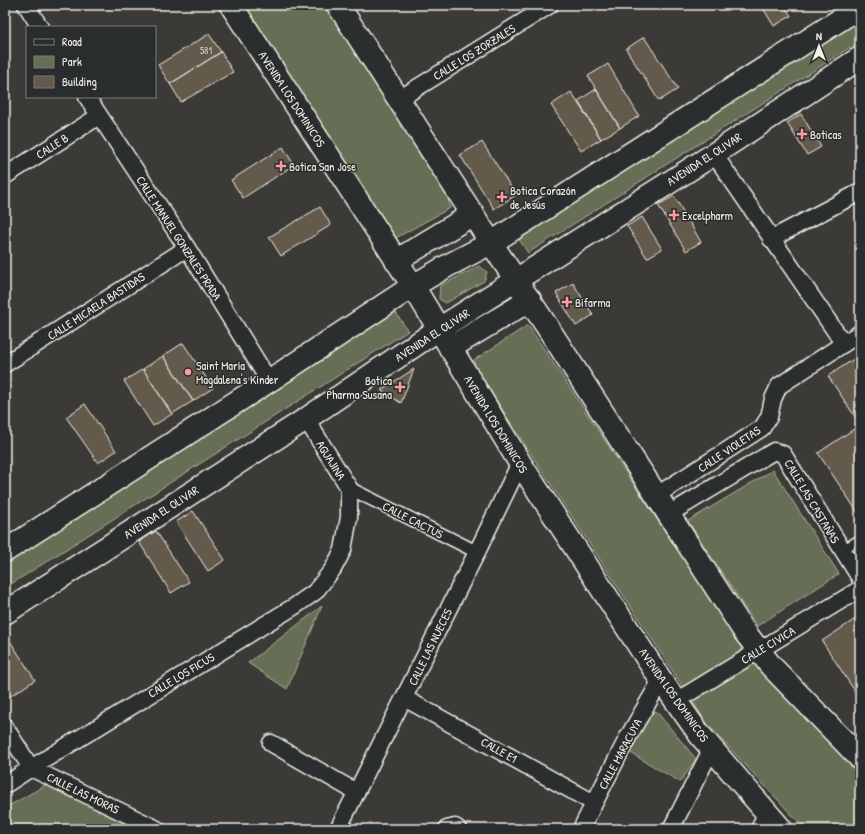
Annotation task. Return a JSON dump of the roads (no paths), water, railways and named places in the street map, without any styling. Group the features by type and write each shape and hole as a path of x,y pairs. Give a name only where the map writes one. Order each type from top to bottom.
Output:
{"main road":[{"name":"AVENIDA LOS DOMINICOS","path":"231,5 396,262 413,286 520,463 661,680 700,735 712,748 763,821 781,829"},
{"path":"338,5 491,243 530,300 758,651 860,758"},
{"path":"5,551 269,381 413,286 491,243 860,7"},
{"name":"AVENIDA EL OLIVAR","path":"5,613 306,419 439,329 714,154 860,58"},
{"path":"396,262 473,214"},
{"path":"450,348 530,300"}],"street":[{"path":"26,5 39,26"},
{"name":"CALLE LOS ZORZALES","path":"399,99 550,5"},
{"name":"CALLE MANUEL GONZALES PRADA","path":"88,98 187,248 269,381"},
{"name":"CALLE B","path":"5,176 99,116"},
{"path":"714,154 844,344"},
{"path":"771,239 860,192"},
{"name":"CALLE MICAELA BASTIDAS","path":"5,364 187,248"},
{"name":"CALLE VIOLETAS","path":"657,495 762,428 769,416 779,386 860,333"},
{"name":"AGUAJINA","path":"306,419 349,488 349,517 343,550"},
{"name":"CALLE LAS CASTAÑAS","path":"669,514 774,451 783,454 860,578"},
{"name":"CALLE LAS NUECES","path":"338,829 520,463"},
{"name":"CALLE CACTUS","path":"349,488 477,552"},
{"name":"CALLE LOS FICUS","path":"5,785 295,606 315,592 333,569 343,550"},
{"name":"CALLE CIVICA","path":"676,701 860,589"},
{"name":"CALLE MARACUYA","path":"581,829 628,737 661,680"},
{"name":"CALLE E1","path":"404,698 594,803"},
{"path":"5,726 31,768"},
{"path":"270,743 356,792"},
{"path":"671,829 712,748"},
{"name":"CALLE LAS MORAS","path":"31,768 157,829"},
{"path":"447,829 455,827 458,829"}],"lane":[{"path":"842,550 860,539"}],"place":[{"name":"Boticas","path":"802,134"},
{"name":"Botica San Jose","path":"281,166"},
{"name":"Botica Corazón de Jesús","path":"502,197"},
{"name":"Excelpharm","path":"674,215"},
{"name":"Bifarma","path":"567,302"},
{"name":"Saint María Magdalena's Kinder","path":"188,372"},
{"name":"Botica Pharma Susana","path":"400,387"}]}
